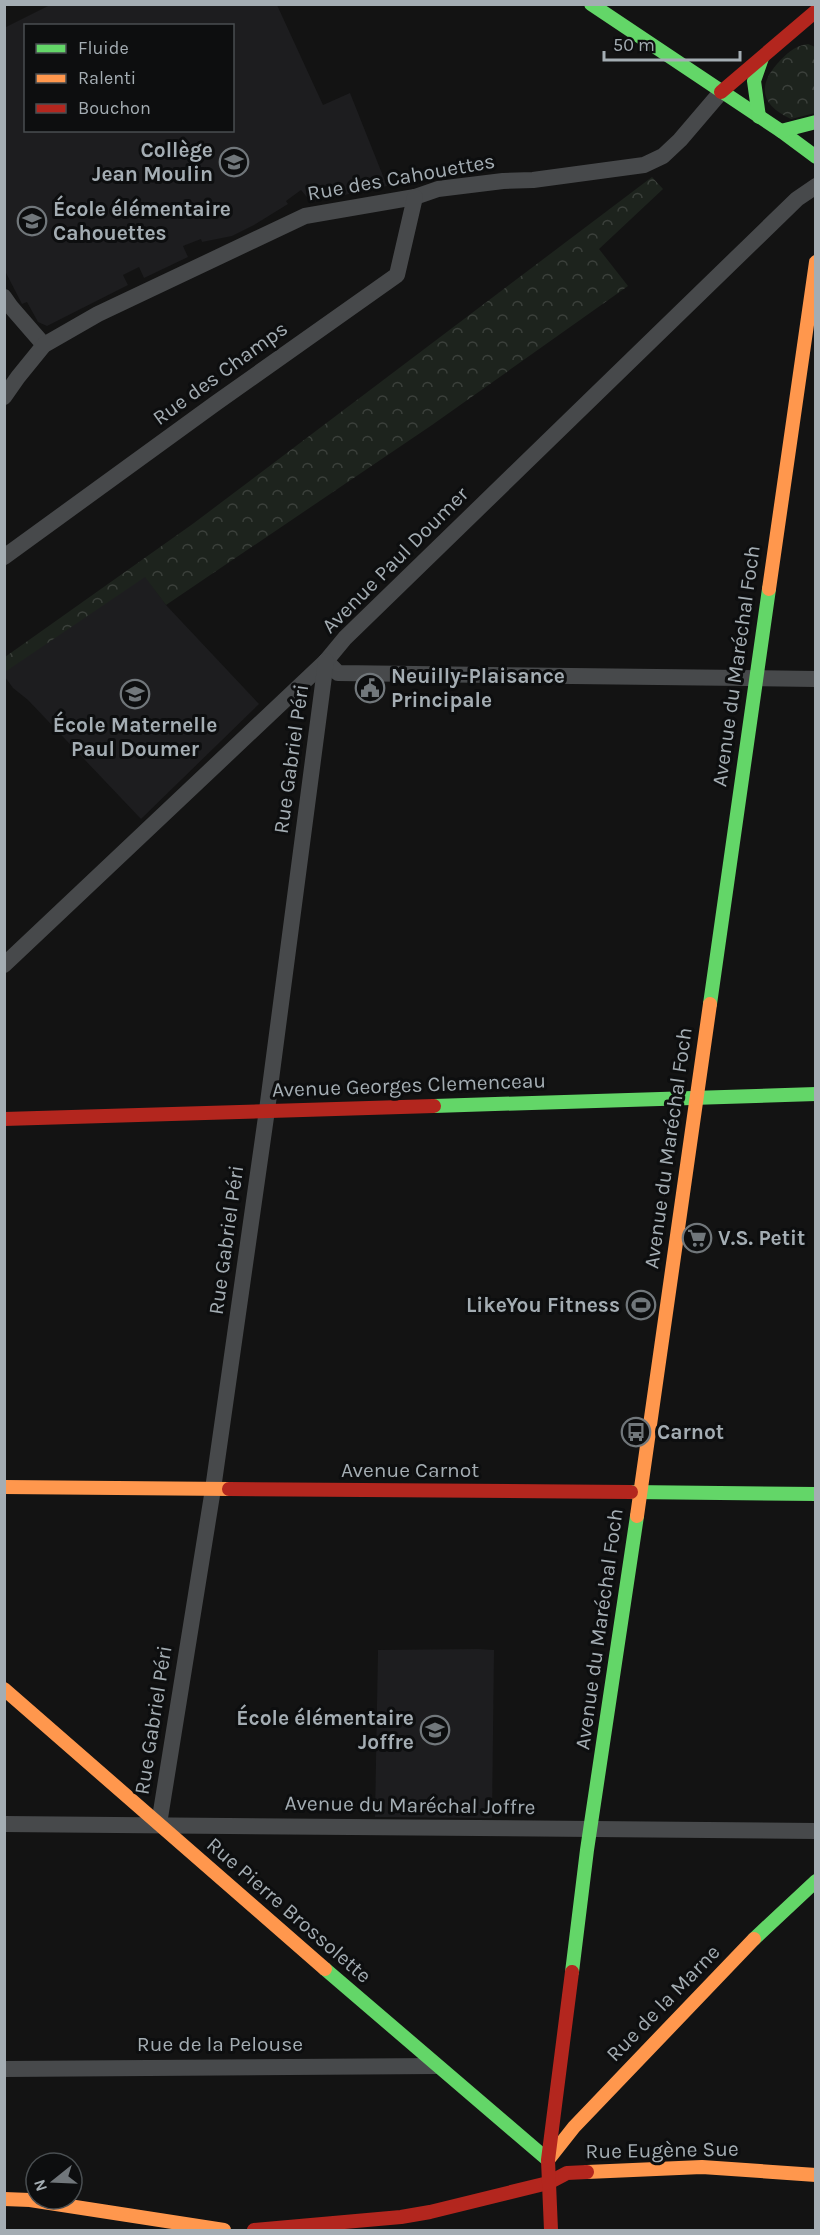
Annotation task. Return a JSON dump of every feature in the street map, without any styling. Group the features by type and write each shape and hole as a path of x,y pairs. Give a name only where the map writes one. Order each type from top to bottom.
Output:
{"street":[{"path":"591,4 781,131 816,158"},
{"path":"721,92 816,11"},
{"path":"794,30 816,35"},
{"path":"759,117 754,81 762,58"},
{"name":"Rue des Cahouettes","path":"4,397 44,345 98,314 305,216 415,197 438,189 503,181 533,180 644,165 663,156 680,140 721,92"},
{"path":"781,131 816,122"},
{"name":"Avenue Paul Doumer","path":"4,965 326,661 370,613 797,199 816,186"},
{"name":"Rue des Champs","path":"4,557 216,403 398,275 415,197"},
{"name":"Avenue du Maréchal Foch","path":"551,2230 548,2160 591,1829 816,261"},
{"path":"4,297 44,345"},
{"path":"326,661 338,673 816,679"},
{"name":"Rue Gabriel Péri","path":"159,1824 213,1489 267,1110 326,661"},
{"name":"Avenue Georges Clemenceau","path":"4,1119 816,1094"},
{"name":"Avenue Carnot","path":"4,1487 816,1494"},
{"name":"Rue Pierre Brossolette","path":"4,1689 436,2066 548,2160"},
{"name":"Avenue du Maréchal Joffre","path":"4,1824 816,1830"},
{"name":"Rue de la Marne","path":"548,2160 574,2127 745,1947 816,1881"},
{"name":"Rue de la Pelouse","path":"4,2070 133,2067 436,2066"},
{"name":"Rue Eugène Sue","path":"254,2230 402,2217 430,2212 548,2183 567,2173 702,2167 816,2175"},
{"path":"4,2199 39,2202 224,2230"}],"shaded area":[{"name":"Collège Jean Moulin","path":"52,4 277,5 323,105 350,93 387,186 311,202 301,190 286,201 288,204 232,236 202,242 201,239 183,246 188,257 144,278 139,267 123,275 128,285 47,326 38,322 27,302 22,304 5,271 4,28"},
{"name":"École Maternelle Paul Doumer","path":"145,576 166,605 259,704 141,819 28,700 13,688 4,672"},
{"name":"École élémentaire Joffre","path":"378,1650 494,1650 492,1818 375,1817"}],"green space":[{"path":"808,44 815,47 815,113 791,119 781,114 769,102 765,89 766,81 787,54"},
{"path":"652,177 663,189 599,249 628,286 432,425 166,605 145,577 5,672 5,657 194,523"}],"traffic: fast":[{"path":"591,4 781,131 816,157"},
{"path":"759,117 754,81 762,58"},
{"path":"781,131 816,122"},
{"path":"710,1004 769,589"},
{"path":"434,1106 816,1094"},
{"path":"631,1492 816,1494"},
{"path":"572,1972 587,1850 637,1516"},
{"path":"754,1939 816,1881"},
{"path":"325,1969 548,2160"}],"traffic: slow":[{"path":"769,589 816,262"},
{"path":"637,1516 710,1004"},
{"path":"4,1487 229,1489"},
{"path":"4,1689 325,1969"},
{"path":"548,2160 574,2127 754,1939"},
{"path":"587,2172 702,2167 816,2175"},
{"path":"4,2199 30,2200 224,2230"}],"traffic: jam":[{"path":"721,92 816,11"},
{"path":"4,1119 434,1106"},
{"path":"229,1489 631,1492"},
{"path":"551,2230 548,2160 572,1972"},
{"path":"254,2230 401,2217 430,2212 548,2183 567,2173 587,2172"}],"place":[{"name":"Collège Jean Moulin","path":"234,162"},
{"name":"École élémentaire Cahouettes","path":"32,221"},
{"name":"Neuilly-Plaisance Principale","path":"370,688"},
{"name":"École Maternelle Paul Doumer","path":"135,694"},
{"name":"V.S. Petit","path":"697,1238"},
{"name":"LikeYou Fitness","path":"641,1305"},
{"name":"Carnot","path":"636,1432"},
{"name":"École élémentaire Joffre","path":"435,1730"}]}
